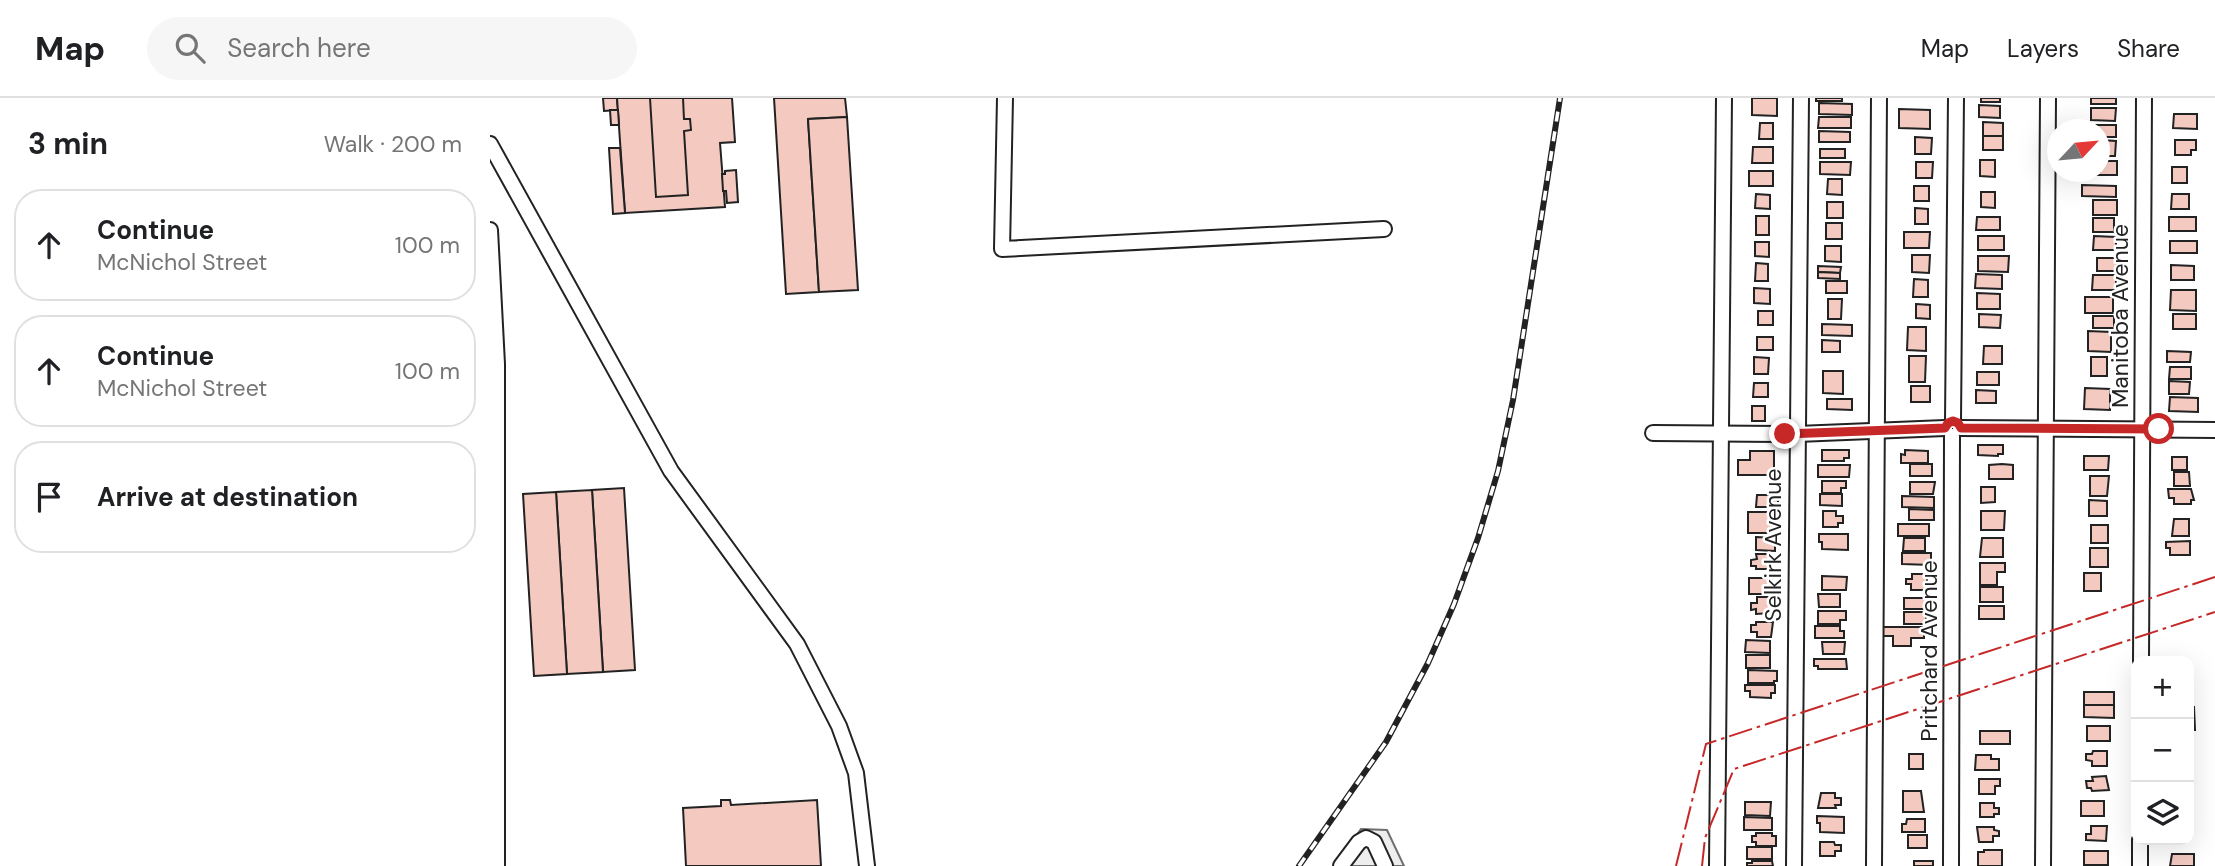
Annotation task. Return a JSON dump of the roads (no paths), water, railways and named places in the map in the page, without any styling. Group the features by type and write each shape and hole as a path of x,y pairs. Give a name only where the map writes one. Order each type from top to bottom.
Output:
{"street":[{"path":"1005,98 1002,249 1384,229"},
{"path":"1717,866 1724,98"},
{"name":"Selkirk Avenue","path":"1794,866 1801,98"},
{"path":"1874,866 1879,98"},
{"name":"Pritchard Avenue","path":"1951,866 1956,98"},
{"path":"2043,866 2048,98"},
{"name":"Manitoba Avenue","path":"2141,656 2144,98"},
{"path":"490,144 671,471 797,644 839,726 856,773 867,866"},
{"path":"490,230 497,364 497,866"},
{"path":"1653,433 1797,434 1953,428 2215,430"},
{"path":"1341,866 1359,842 1369,838 1374,842 1385,866"},
{"path":"2140,845 2140,866"}],"railway":[{"path":"1299,866 1386,742 1428,663 1454,604 1478,538 1498,471 1513,400 1560,98"}]}
